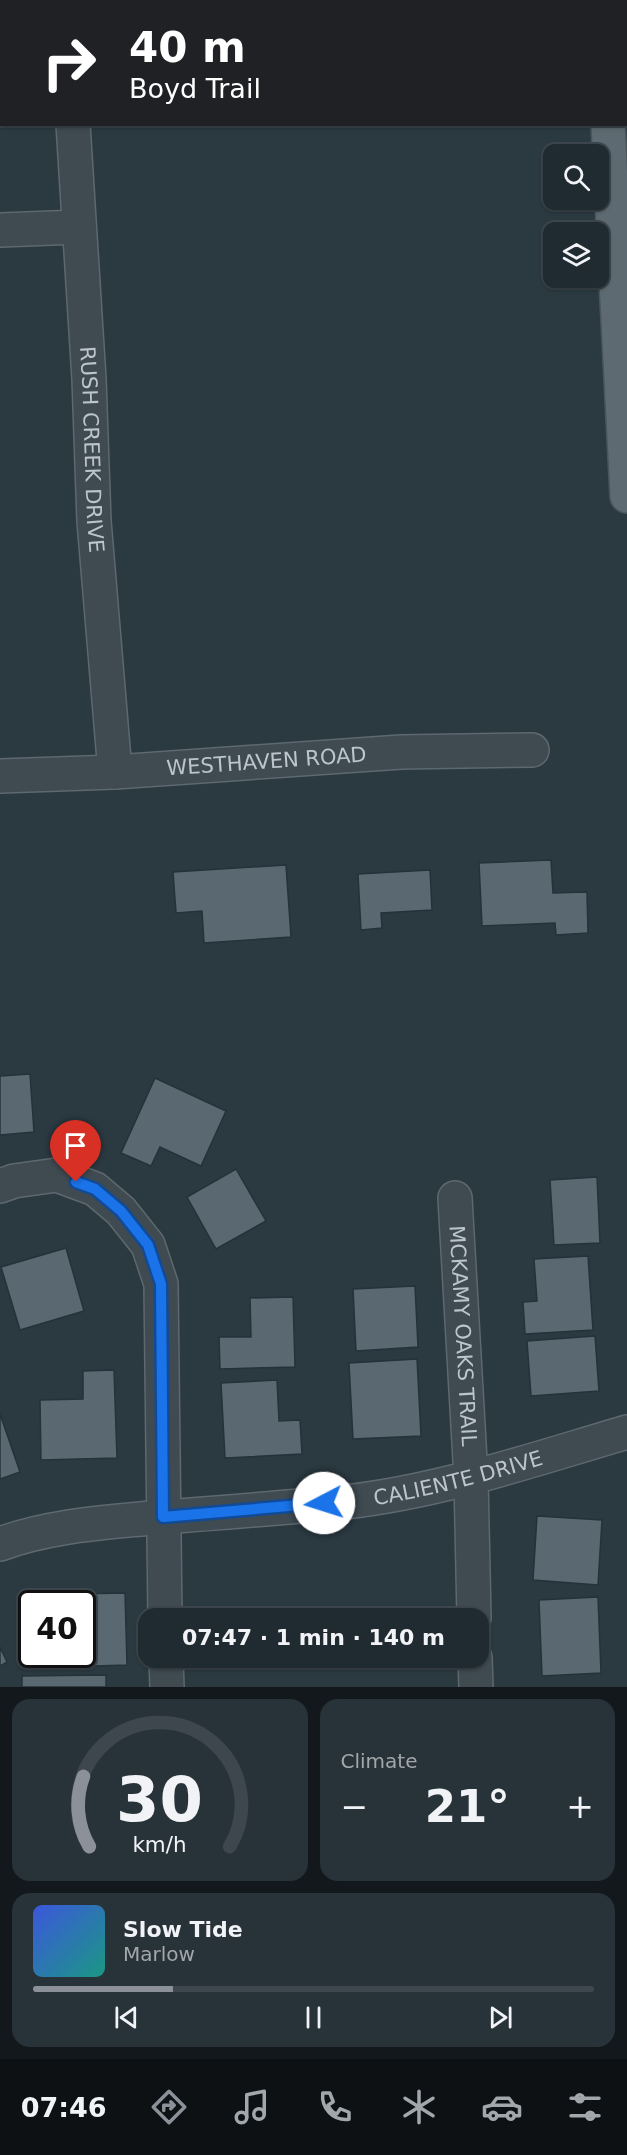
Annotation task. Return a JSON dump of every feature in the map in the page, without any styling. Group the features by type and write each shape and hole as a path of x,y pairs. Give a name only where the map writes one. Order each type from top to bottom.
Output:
{"main road":[{"path":"608,126 627,496"}],"street":[{"name":"RUSH CREEK DRIVE","path":"73,126 89,379 94,521 115,772"},
{"path":"0,230 79,227"},
{"name":"WESTHAVEN ROAD","path":"0,776 115,772 401,752 532,750"},
{"path":"0,1186 14,1181 57,1175 95,1189 121,1211 148,1245 161,1284 165,1608"},
{"name":"MCKAMY OAKS TRAIL","path":"455,1198 471,1478 474,1608"},
{"name":"CALIENTE DRIVE","path":"0,1544 28,1534 78,1525 347,1502 408,1492 471,1478 627,1432"},
{"path":"166,1668 166,1687"},
{"path":"475,1668 476,1687"}],"building":[{"path":"551,860 553,893 587,892 588,933 556,935 555,923 482,926 479,863"},
{"path":"286,865 291,937 204,943 202,911 176,913 173,872"},
{"path":"430,870 432,910 381,913 382,928 361,930 358,874"},
{"path":"30,1074 34,1132 0,1135 0,1076"},
{"path":"155,1078 226,1111 201,1166 160,1147 151,1166 121,1153"},
{"path":"236,1169 266,1221 216,1249 187,1197"},
{"path":"597,1177 600,1243 554,1245 550,1180"},
{"path":"66,1248 84,1311 20,1330 1,1267"},
{"path":"588,1256 593,1330 525,1334 523,1302 537,1301 534,1259"},
{"path":"415,1286 418,1347 356,1351 353,1289"},
{"path":"293,1297 295,1367 220,1369 219,1337 251,1337 250,1298"},
{"path":"595,1336 599,1391 531,1396 527,1341"},
{"path":"417,1359 421,1436 353,1439 349,1363"},
{"path":"114,1370 117,1458 41,1460 40,1400 83,1399 83,1371"},
{"path":"277,1380 279,1421 300,1420 302,1454 225,1458 221,1383"},
{"path":"0,1414 20,1472 0,1479"},
{"path":"537,1516 602,1520 598,1585 533,1580"},
{"path":"125,1593 127,1665 96,1666 96,1594"},
{"path":"598,1597 601,1673 542,1676 539,1600"},
{"path":"0,1647 7,1662 0,1666"},
{"path":"106,1675 106,1687 22,1687 22,1676"}],"route":[{"path":"76,1182 95,1189 121,1211 148,1245 161,1284 163,1517 324,1503"}]}
